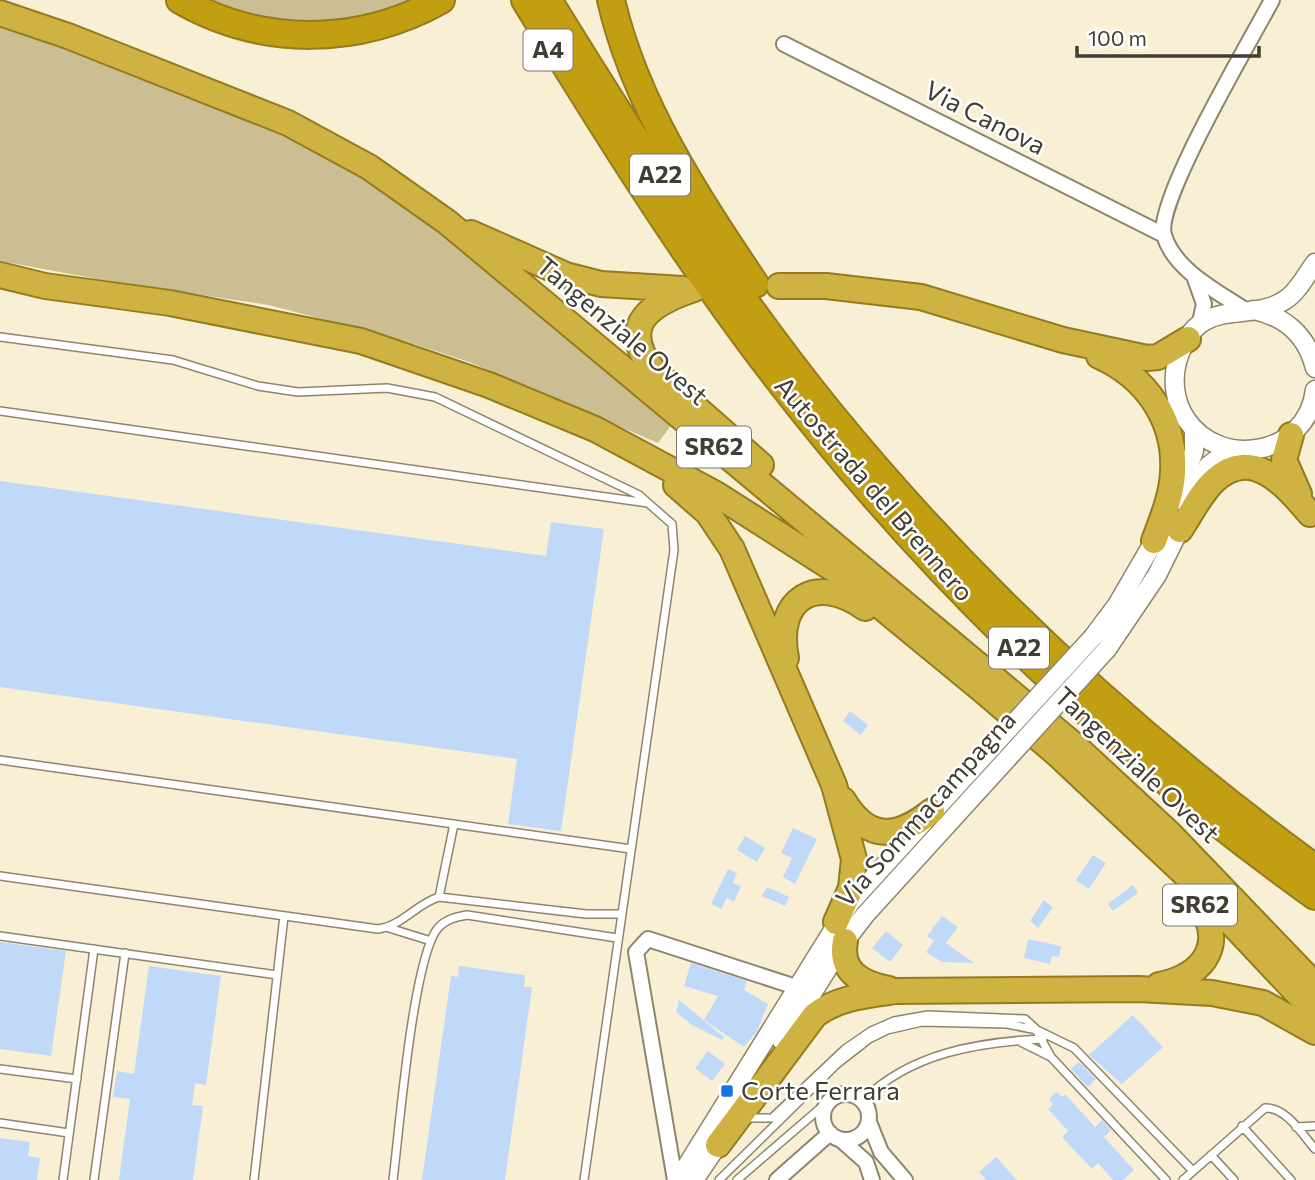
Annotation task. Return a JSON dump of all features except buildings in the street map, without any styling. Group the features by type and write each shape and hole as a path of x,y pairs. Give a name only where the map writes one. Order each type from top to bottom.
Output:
{"highway":[{"path":"180,0 233,24 273,33 312,36 377,27 420,12 441,0"},
{"name":"A4","path":"507,0 589,101"},
{"name":"Autostrada del Brennero","path":"525,0 681,244 744,334 831,445 918,545 988,619 1091,717 1208,816 1315,896"},
{"name":"Autostrada del Brennero","path":"548,0 690,221 822,403 979,581 1090,689 1225,802 1315,868"},
{"path":"611,0 621,45 659,128 790,337 849,416 1090,689"},
{"name":"Tangenziale Ovest","path":"0,13 68,36 288,123 369,167 447,222 716,449 922,617 1115,782 1233,897 1315,985"},
{"name":"SR62","path":"447,222 566,275 601,284 694,289 658,303 645,316 638,336 646,360 846,541 922,617"},
{"name":"Tangenziale Ovest","path":"0,275 45,286 170,303 361,341 489,385 595,429 774,528 841,574 981,689 1110,804 1187,876 1315,1012"},
{"path":"0,285 45,286"},
{"path":"779,286 826,286 922,297 1063,340 1147,358 1158,357 1193,333"},
{"path":"1063,340 1114,363 1136,378 1155,401 1166,422 1172,444 1173,472 1154,541"},
{"name":"SR62","path":"595,429 682,489 708,513 725,535 741,566 772,645 790,679 834,785 854,859 851,888 841,932 843,958 854,975 872,986 897,991"},
{"path":"1291,435 1284,460 1313,518"},
{"path":"1180,530 1214,480 1240,469 1256,469 1282,481 1313,518"},
{"name":"SR62","path":"790,679 781,635 786,618 806,596 833,592 853,599 929,660 981,689"},
{"name":"SR62","path":"834,785 851,814 876,831 900,831 932,811"},
{"name":"SR62","path":"1110,804 1198,902 1207,916 1212,933 1205,959 1192,973 1171,983 1138,989"},
{"name":"SR62","path":"1233,897 1315,970"},
{"name":"SR62","path":"718,1145 815,1016 848,999 897,991 1138,989 1212,993 1245,998 1278,1009 1315,1032"}],"street":[{"path":"1272,0 1180,174 1162,224 1171,250 1193,275 1203,294 1193,333 1178,361 1174,386 1181,410 1194,430 1210,442 1229,450 1262,450 1291,435 1312,409 1315,390"},
{"name":"Via Canova","path":"784,44 1164,235"},
{"path":"1193,333 1220,314 1279,304 1296,290 1315,262"},
{"path":"1193,275 1247,310 1266,313 1295,330"},
{"path":"1296,290 1293,308 1295,330 1314,362"},
{"name":"Via Sommacampagna","path":"694,1180 718,1145 841,932 864,885 1093,637 1117,605 1154,541 1189,469 1194,430"},
{"name":"Via Sommacampagna","path":"677,1180 799,988 841,932 894,880 1007,759 1107,649 1132,617 1180,530 1208,466 1229,450"},
{"name":"Via Sommacampagna","path":"677,1180 636,952 648,939 799,988"},
{"path":"777,1180 835,1136 861,1135 869,1122 870,1114 863,1100 850,1094 831,1099 823,1120 835,1136 866,1162 872,1180"},
{"path":"869,1122 881,1152 905,1180"}],"lane":[{"path":"0,337 173,360 258,386 298,392 387,388 435,397 652,503 672,524 674,550 584,1180"},
{"path":"0,411 652,503"},
{"path":"0,760 631,849"},
{"path":"439,897 454,824"},
{"path":"0,876 378,929 390,928 431,942"},
{"path":"390,928 427,901 439,897 586,914 621,914"},
{"path":"393,1180 422,964 438,928 451,918 467,915 617,938"},
{"path":"254,1180 284,916"},
{"path":"0,936 277,975"},
{"path":"63,1180 94,949"},
{"path":"94,1180 125,953"},
{"path":"735,1123 746,1118 772,1118 845,1049 870,1031 894,1021 928,1015 1013,1017 1025,1019 1037,1030 1051,1057 1166,1180"},
{"path":"719,1180 837,1064 878,1034 922,1022 1007,1024 1037,1030 1065,1043 1080,1052 1193,1171"},
{"path":"863,1100 885,1080 930,1057 1006,1041 1042,1039 1065,1043"},
{"path":"1006,1041 1028,1044 1051,1057"},
{"path":"0,1069 77,1079"},
{"path":"737,1180 831,1099"},
{"path":"1183,1180 1257,1113 1270,1108 1279,1110 1315,1149"},
{"path":"0,1123 69,1133"},
{"path":"1242,1126 1291,1180"},
{"path":"1296,1127 1315,1126"},
{"path":"1211,1155 1234,1180"}],"shaded area":[{"path":"194,0 428,0 301,29"},
{"path":"0,27 78,52 286,131 399,198 672,424 658,443 469,362 408,342 269,305 119,283 0,261"}],"place":[{"name":"Corte Ferrara","path":"727,1091"}]}
